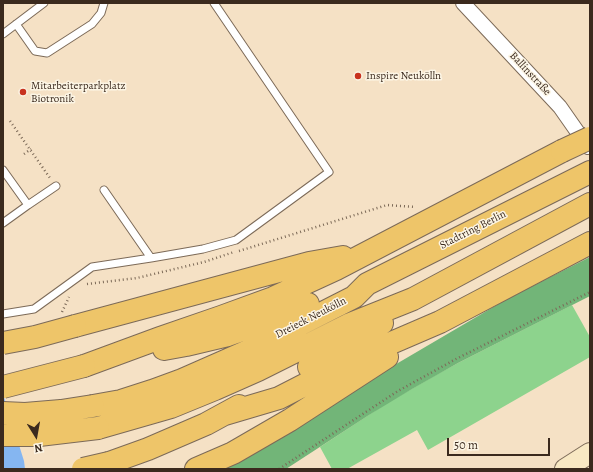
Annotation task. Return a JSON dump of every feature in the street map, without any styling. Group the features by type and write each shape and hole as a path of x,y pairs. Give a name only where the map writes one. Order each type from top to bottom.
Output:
{"highway":[{"path":"84,366 273,298 336,269 590,138"},
{"name":"Stadtring Berlin","path":"367,284 585,174"},
{"path":"83,469 109,463 148,449 206,424 263,394 376,327 413,299 590,204"},
{"path":"225,414 279,398 361,356 440,322 590,243"},
{"path":"3,343 35,337 309,263 368,252"},
{"name":"Dreieck Neukölln","path":"3,387 84,366 228,335 290,313 352,284 367,284"},
{"name":"Dreieck Neukölln","path":"3,413 25,414 61,411 121,401 152,391 182,380 248,351 354,297 367,284"},
{"name":"Dreieck Neukölln","path":"3,435 39,435 98,428 171,407 258,370 348,325 413,299"},
{"path":"196,469 233,453 290,420 440,322"}],"main road":[{"path":"565,469 590,453"}],"street":[{"name":"Ballinstraße","path":"463,3 560,107 590,150"}],"lane":[{"path":"3,34 44,3"},
{"path":"16,24 35,52 47,53 92,24 101,13 104,3"},
{"path":"3,314 34,309 92,267 203,249 236,240 329,172 214,3"},
{"path":"3,170 28,205"},
{"path":"3,223 56,186"},
{"path":"104,190 151,258"}],"path":[{"path":"10,121 56,186"},
{"path":"24,154 30,149"},
{"path":"279,469 398,391 456,359 590,292"}],"green space":[{"path":"590,257 590,296 458,363 412,389 286,469 221,469 507,299"},
{"path":"572,305 590,337 590,357 428,450 417,430 347,469 332,469 320,447 387,403 436,375"}],"water":[{"path":"3,394 24,461 25,469 3,469"}],"place":[{"name":"Inspire Neukölln","path":"358,76"},
{"name":"Mitarbeiterparkplatz Biotronik","path":"23,92"}]}
